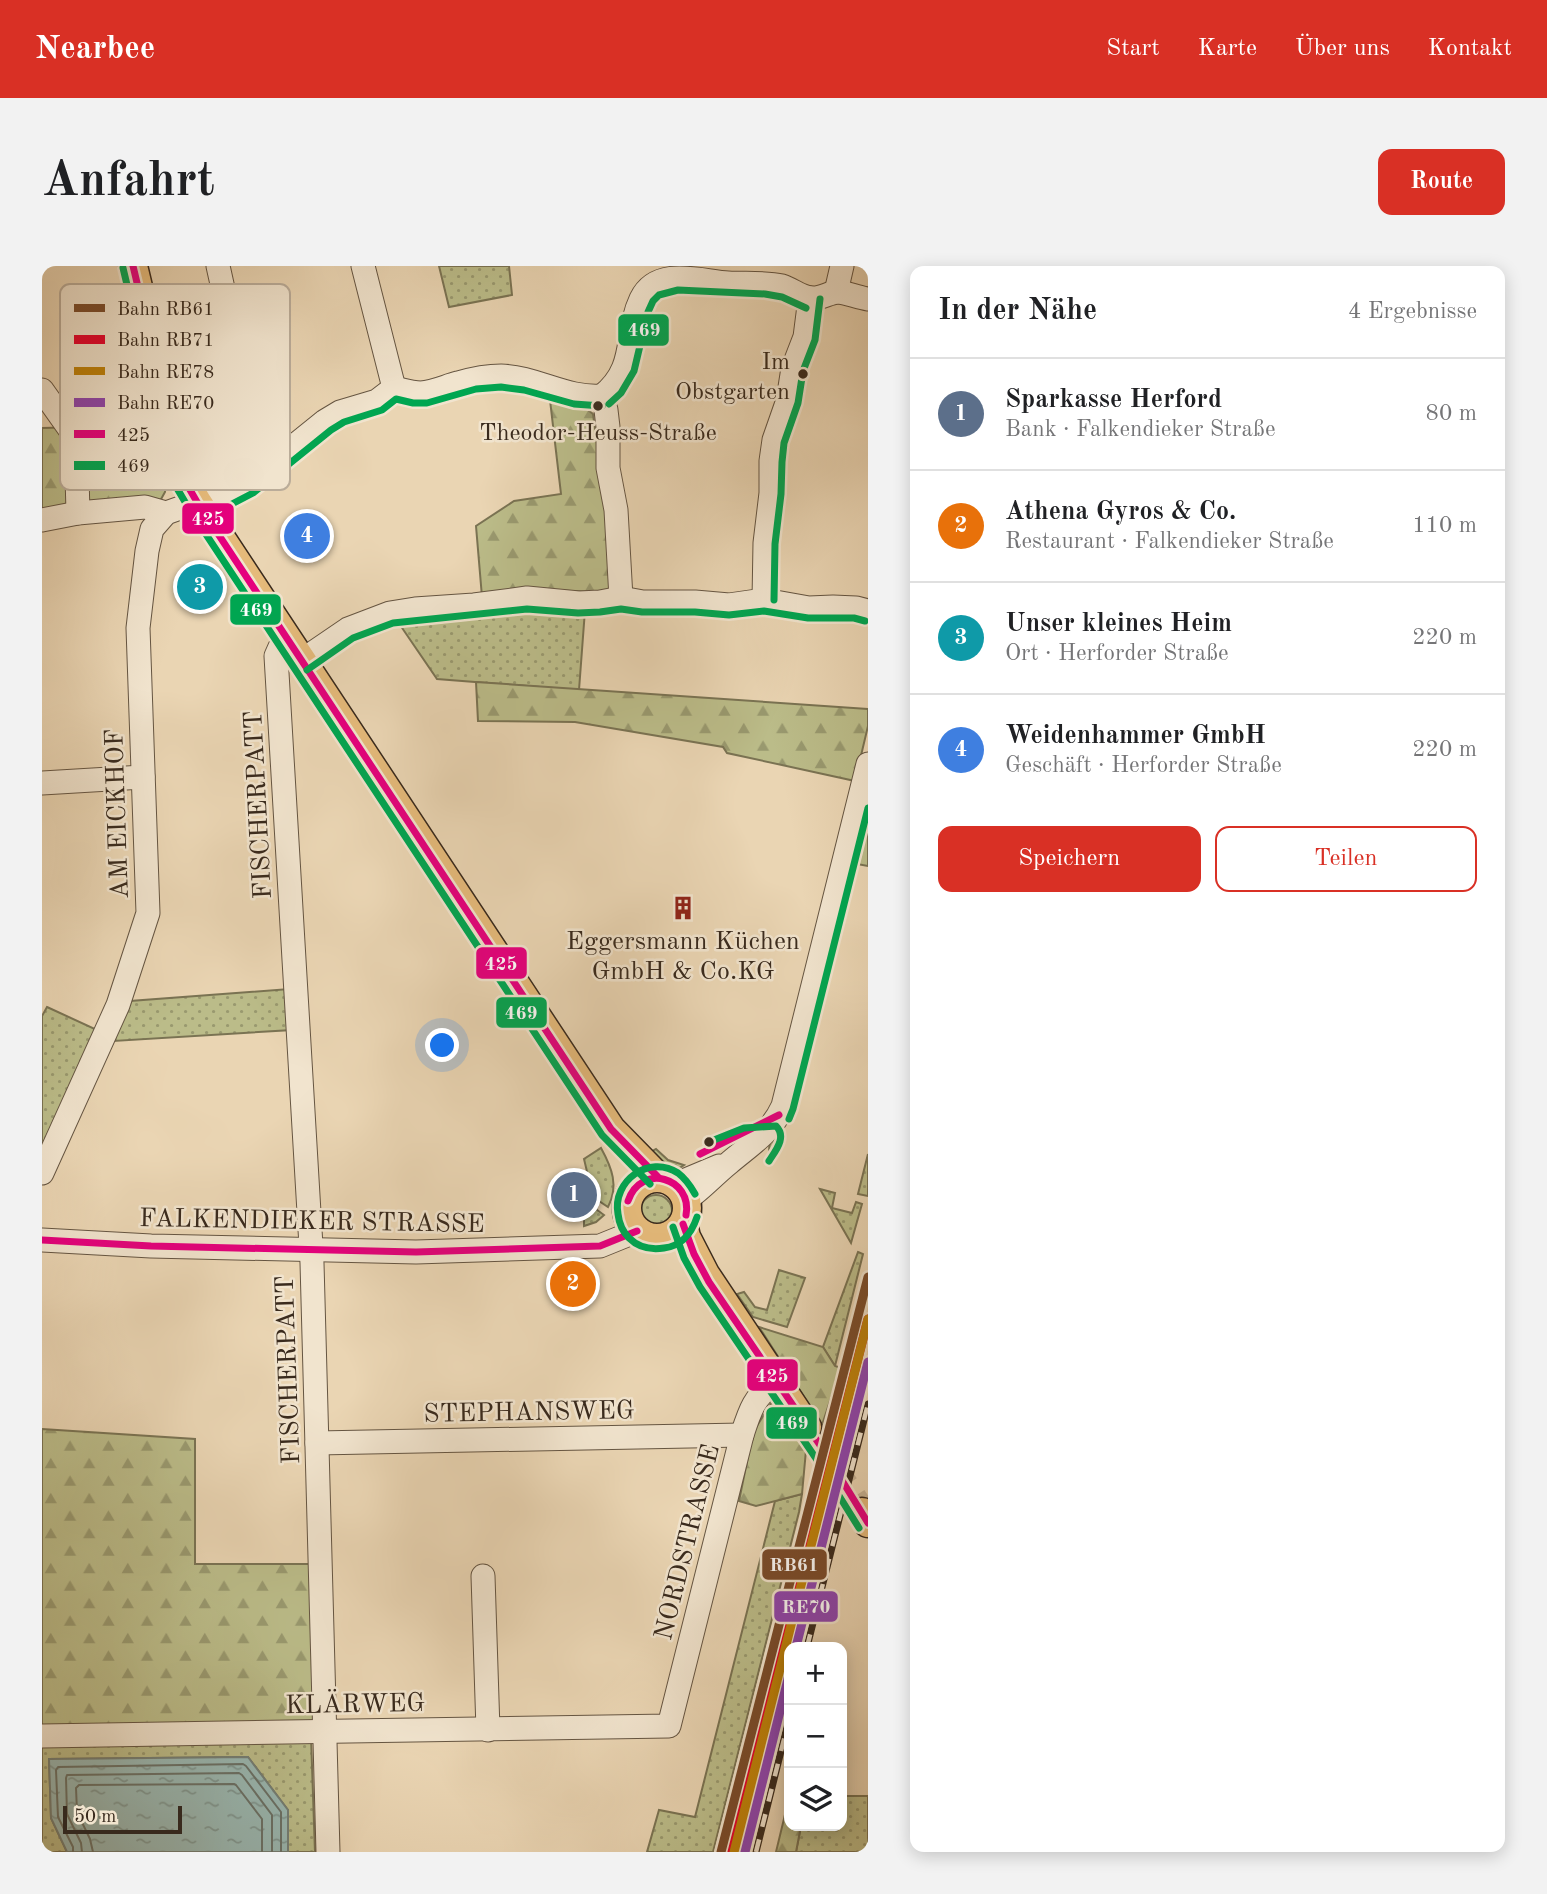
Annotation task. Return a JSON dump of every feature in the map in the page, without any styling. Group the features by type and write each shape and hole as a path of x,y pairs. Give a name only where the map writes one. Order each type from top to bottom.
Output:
{"main road":[{"path":"133,266 137,284"},
{"path":"190,490 611,1129 667,1202 679,1255 705,1274 807,1427"},
{"path":"627,1201 667,1202 650,1238 632,1224 627,1201"}],"street":[{"path":"218,266 222,284"},
{"path":"363,266 394,388"},
{"path":"836,292 842,266"},
{"path":"290,449 340,412 377,401 394,388 418,393 476,378 504,376 538,383 570,394 602,396 622,372 642,296 658,282 678,277 727,283 773,284 810,298 824,297 836,292 868,299"},
{"path":"764,600 765,543 774,440 788,400 793,368 805,337 810,298"},
{"path":"42,390 60,415"},
{"path":"602,396 606,410 607,452 616,510 621,598"},
{"path":"77,490 78,513"},
{"path":"42,520 78,513 145,507 166,513 236,490"},
{"name":"AM EICKHOF","path":"42,1173 118,1005 148,913 138,628 146,551 152,529 166,513"},
{"path":"295,651 390,613 527,598 579,603 621,598 642,602 729,605 764,600 809,608 856,608 868,611"},
{"name":"FISCHERPATT","path":"295,651 280,647 276,656 311,1250 328,1852"},
{"path":"667,1202 704,1187 728,1163 760,1138 779,1115 868,764"},
{"path":"42,783 143,777"},
{"name":"FALKENDIEKER STRASSE","path":"42,1240 151,1246 416,1252 581,1248 632,1224"},
{"name":"NORDSTRASSE","path":"669,1726 742,1435 753,1404 766,1388 776,1381"},
{"name":"STEPHANSWEG","path":"317,1443 742,1435"},
{"path":"483,1576 488,1730"},
{"name":"KLÄRWEG","path":"42,1736 669,1726"}],"green space":[{"path":"439,266 509,266 512,295 449,307"},
{"path":"550,400 588,410 593,414 617,593 525,589 482,597 476,526 514,501 561,494"},
{"path":"42,428 60,428 60,490 165,490 160,501 42,515"},
{"path":"585,610 579,690 437,679 398,622 423,616"},
{"path":"476,682 868,709 868,726 855,781 727,753 723,747 575,722 478,721"},
{"path":"868,816 868,866 857,864"},
{"path":"289,989 292,1030 114,1041 130,1001"},
{"path":"47,1007 97,1030 42,1146 42,1016"},
{"path":"781,1131 784,1138 782,1146 772,1157 770,1142"},
{"path":"601,1148 614,1184 608,1207 593,1197 584,1159"},
{"path":"656,1149 668,1160 684,1165 675,1171 668,1168 647,1154"},
{"path":"868,1154 868,1196 858,1194"},
{"path":"820,1189 835,1193 832,1208 852,1213 856,1202 862,1204 851,1243"},
{"path":"656,1195 667,1200 672,1211 667,1222 656,1227 645,1222 640,1211 645,1200"},
{"path":"593,1207 604,1215 596,1222 584,1226 584,1209"},
{"path":"858,1252 863,1254 835,1366 823,1347"},
{"path":"779,1270 805,1278 787,1327 753,1317 737,1294 744,1292 755,1307 767,1310"},
{"path":"759,1327 823,1347 835,1366 841,1368 822,1425"},
{"path":"772,1402 806,1450 802,1494 756,1506 739,1501 753,1432"},
{"path":"42,1429 195,1439 195,1564 314,1564 314,1722 42,1726"},
{"path":"802,1494 713,1852 647,1852 659,1810 695,1817 775,1501"},
{"path":"311,1737 315,1852 288,1852 288,1810 248,1757 49,1759 51,1818 67,1852 42,1852 42,1741"},
{"path":"847,1796 868,1796 868,1852 796,1852 800,1831 847,1831"},
{"path":"784,1819 784,1831 800,1831 796,1852 776,1852"}],"water":[{"path":"248,1757 288,1810 288,1852 67,1852 51,1818 49,1759"}],"tunnel":[{"path":"807,1427 862,1512"}],"railway":[{"path":"808,1642 868,1404"},
{"path":"756,1852 784,1739"}],"rail line":[{"name":"RB61","path":"721,1852 868,1277"},
{"name":"RB71","path":"732,1852 868,1319"},
{"name":"RE78","path":"734,1852 868,1319"},
{"name":"RE70","path":"797,1642 868,1362"},
{"name":"RE70","path":"745,1852 784,1695"}],"transit line":[{"name":"425","path":"133,266 137,284"},
{"name":"469","path":"123,268 127,284"},
{"name":"469","path":"609,404 621,393 634,371 648,312 659,295 678,290 765,294 782,297 806,308"},
{"name":"469","path":"774,600 775,544 784,443 798,403 803,371 815,340 820,299"},
{"name":"469","path":"290,463 344,422 382,410 396,399 427,403 476,389 501,387 524,390 574,404 602,406"},
{"name":"469","path":"178,490 602,1135 650,1184"},
{"name":"425","path":"190,490 611,1129 658,1177"},
{"name":"469","path":"199,512 230,505 257,490"},
{"name":"469","path":"307,670 353,638 393,623 527,609 578,613 621,609 729,615 764,611 808,618 854,618 865,621"},
{"name":"469","path":"789,1119 868,808"},
{"name":"425","path":"700,1154 779,1115"},
{"name":"469","path":"709,1142 744,1128 776,1126 781,1135 769,1161"},
{"name":"469","path":"695,1194 688,1182 678,1173 667,1168 645,1169 635,1174 621,1191 618,1214 621,1227 629,1238 641,1246 654,1249 670,1247 681,1241 689,1233 697,1217"},
{"name":"425","path":"628,1201 635,1189 644,1182 664,1180 674,1184 682,1192 686,1202 686,1215"},
{"name":"425","path":"683,1224 694,1254 709,1282 824,1451 868,1523"},
{"name":"469","path":"673,1227 684,1258 700,1287 815,1457 859,1528"},
{"name":"425","path":"42,1240 151,1246 416,1252 600,1246 637,1231"}],"place":[{"name":"Im Obstgarten","path":"803,374"},
{"name":"Theodor-Heuss-Straße","path":"598,406"},
{"name":"Weidenhammer GmbH","path":"307,536"},
{"name":"Unser kleines Heim","path":"200,587"},
{"name":"Eggersmann Küchen GmbH & Co.KG","path":"683,908"},
{"name":"Sparkasse Herford","path":"574,1195"},
{"name":"Athena Gyros & Co.","path":"573,1284"}]}
